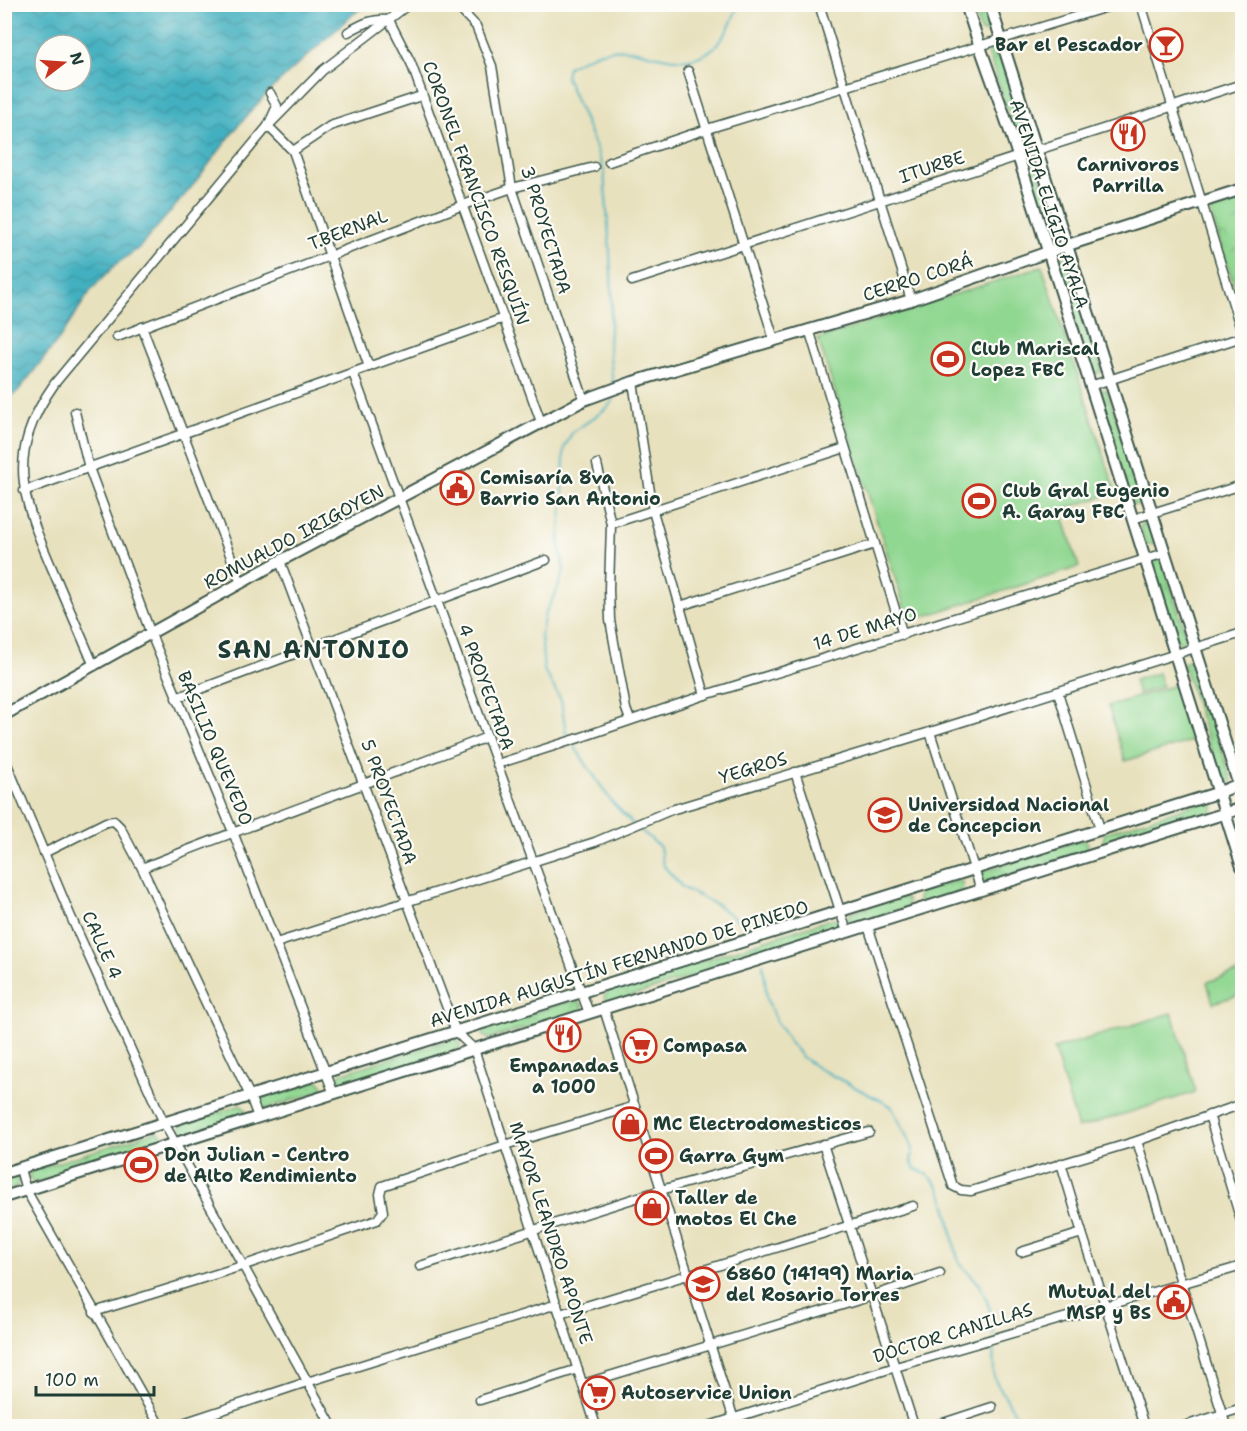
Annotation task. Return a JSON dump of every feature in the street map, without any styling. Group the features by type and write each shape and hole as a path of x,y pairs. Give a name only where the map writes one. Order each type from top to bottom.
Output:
{"street":[{"path":"94,666 36,531 24,491 23,464 27,436 43,399 54,382 268,126 323,70 409,4"},
{"name":"3 PROYECTADA","path":"455,4 476,26 492,66 512,188 584,400"},
{"path":"819,4 911,300"},
{"name":"AVENIDA ELIGIO AYALA","path":"966,4 1019,157 1242,867"},
{"name":"AVENIDA ELIGIO AYALA","path":"990,4 1241,784 1242,795"},
{"path":"609,162 706,129 1117,4"},
{"path":"1090,386 1242,335 1141,4"},
{"path":"348,32 367,21 390,20"},
{"name":"CORONEL FRANCISCO RESQUÍN","path":"390,20 411,63 421,96 541,422"},
{"path":"688,71 774,339"},
{"name":"ITURBE","path":"632,282 1242,84"},
{"path":"268,126 277,106 270,93"},
{"path":"293,151 330,126 421,96"},
{"path":"268,126 293,151 369,367"},
{"name":"T.BERNAL","path":"117,337 463,205 512,188 594,167"},
{"name":"CERRO CORÁ","path":"603,393 774,339 911,300 1047,252 1242,189"},
{"path":"24,491 504,318"},
{"path":"142,327 241,584"},
{"path":"809,329 903,635"},
{"name":"4 PROYECTADA","path":"353,373 589,1013"},
{"path":"633,382 653,511 705,695"},
{"name":"ROMUALDO IRIGOYEN","path":"4,716 280,561 541,422 603,393"},
{"name":"BASILIO QUEVEDO","path":"75,412 89,468 151,634 233,831 334,1094"},
{"path":"611,524 845,448"},
{"path":"597,464 611,524 610,620 630,720"},
{"path":"1133,519 1242,485"},
{"path":"680,606 875,544"},
{"name":"14 DE MAYO","path":"497,764 705,695 1165,553"},
{"path":"176,698 546,560"},
{"name":"5 PROYECTADA","path":"280,561 456,1032 474,1049"},
{"name":"YEGROS","path":"276,943 533,862 630,828 671,810 930,732 1242,633"},
{"path":"1058,692 1100,829"},
{"path":"930,732 981,890"},
{"path":"142,868 233,831 365,785 487,737"},
{"name":"CALLE 4","path":"4,757 71,917 164,1123 332,1426"},
{"path":"795,772 847,932"},
{"name":"AVENIDA AUGUSTÍN FERNANDO DE PINEDO","path":"4,1173 1241,784"},
{"name":"AVENIDA AUGUSTÍN FERNANDO DE PINEDO","path":"4,1197 1242,808"},
{"path":"44,853 106,822 114,820 120,827 142,868 258,1117"},
{"path":"868,926 953,1186 961,1190 971,1191 1137,1141 1242,1104"},
{"path":"604,1009 735,1423"},
{"name":"MAYOR LEANDRO APONTE","path":"474,1049 596,1426"},
{"path":"94,1312 243,1266 377,1220 383,1212 380,1194 382,1186 505,1145 635,1106"},
{"path":"1209,1115 1242,1224"},
{"path":"420,1266 661,1190 869,1132"},
{"path":"1137,1141 1226,1426"},
{"path":"824,1144 914,1426"},
{"path":"1061,1163 1144,1426"},
{"path":"20,1169 26,1190 160,1426"},
{"path":"560,1314 913,1206"},
{"path":"1021,1251 1082,1233"},
{"name":"DOCTOR CANILLAS","path":"709,1426 735,1423 896,1367 1242,1266"},
{"path":"583,1384 940,1273"},
{"path":"174,1426 307,1382 557,1305"},
{"path":"480,1400 578,1369"},
{"path":"934,1426 992,1407"},
{"path":"1184,1426 1242,1408"}],"green space":[{"path":"972,5 984,5 992,28 988,32 981,32"},
{"path":"998,47 1027,137 1023,141 1017,140 987,50"},
{"path":"1034,157 1061,239 1056,243 1050,243 1024,159"},
{"path":"1242,200 1242,311 1210,210"},
{"path":"1060,257 1066,257 1102,371 1097,374 1091,374 1055,261"},
{"path":"1042,266 1116,492 1061,510 1079,567 909,621 818,339"},
{"path":"1107,390 1143,501 1138,505 1132,504 1098,392"},
{"path":"1144,523 1151,524 1156,542 1153,545 1146,545 1140,527"},
{"path":"1159,558 1162,559 1187,638 1183,642 1177,641 1152,562"},
{"path":"1188,660 1194,661 1232,781 1225,785 1222,784 1183,664"},
{"path":"1158,673 1162,686 1138,694 1134,680"},
{"path":"1175,685 1192,741 1125,761 1108,706"},
{"path":"1208,800 1214,806 1212,812 1108,845 1103,841 1105,833"},
{"path":"1084,839 1088,843 1087,851 987,883 981,880 983,871"},
{"path":"958,880 963,883 962,891 923,904 918,901 919,892"},
{"path":"903,896 908,900 907,908 853,925 848,921 850,913"},
{"path":"834,918 839,921 838,930 610,1003 604,997 608,991"},
{"path":"1242,971 1242,994 1213,1003 1207,982"},
{"path":"577,999 583,1006 581,1011 489,1039 483,1036 485,1028"},
{"path":"1172,1013 1196,1092 1078,1128 1054,1049"},
{"path":"455,1038 460,1044 459,1050 343,1086 338,1082 339,1074"},
{"path":"318,1080 323,1086 322,1091 262,1110 258,1109 256,1101 258,1098"},
{"path":"241,1105 246,1111 245,1117 185,1135 180,1132 181,1124"},
{"path":"158,1131 164,1137 162,1143 34,1183 29,1179 30,1171"},
{"path":"13,1175 18,1179 17,1187 5,1191 5,1178"}],"water":[{"path":"5,5 366,5 352,15 268,92 139,248 115,265 91,290 60,338 18,391 5,401"}],"waterway":[{"path":"613,384 609,347 612,297 604,171 566,77 568,67 594,54 619,49 675,59 699,56 717,45 724,36 738,4"},
{"path":"569,738 566,733 561,700 544,670 541,635 545,613 564,571 559,541 564,448 572,433 607,408 613,400 613,393"},
{"path":"572,743 611,801 633,824"},
{"path":"638,828 660,847 663,865 683,888 717,905 754,932"},
{"path":"757,944 760,952"},
{"path":"763,964 767,999 776,1021 802,1057 816,1067 891,1106 913,1148 911,1161 915,1169 928,1175 943,1195 959,1261 984,1294 991,1315 993,1336"},
{"path":"993,1341 994,1378 1023,1426"}],"place":[{"name":"Bar el Pescador","path":"1166,45"},
{"name":"Carnivoros Parrilla","path":"1128,134"},
{"name":"Club Mariscal Lopez FBC","path":"948,359"},
{"name":"Comisaría 8va Barrio San Antonio","path":"457,488"},
{"name":"Club Gral Eugenio A. Garay FBC","path":"979,501"},
{"name":"Universidad Nacional de Concepcion","path":"885,815"},
{"name":"Empanadas a 1000","path":"564,1035"},
{"name":"Compasa","path":"640,1046"},
{"name":"MC Electrodomesticos","path":"630,1124"},
{"name":"Garra Gym","path":"656,1156"},
{"name":"Don Julian - Centro de Alto Rendimiento","path":"141,1165"},
{"name":"Taller de motos El Che","path":"652,1208"},
{"name":"6860 (14199) Maria del Rosario Torres","path":"703,1284"},
{"name":"Mutual del MSP y BS","path":"1174,1302"},
{"name":"Autoservice Union","path":"598,1393"}],"district":[{"name":"SAN ANTONIO","path":"314,650"}]}
